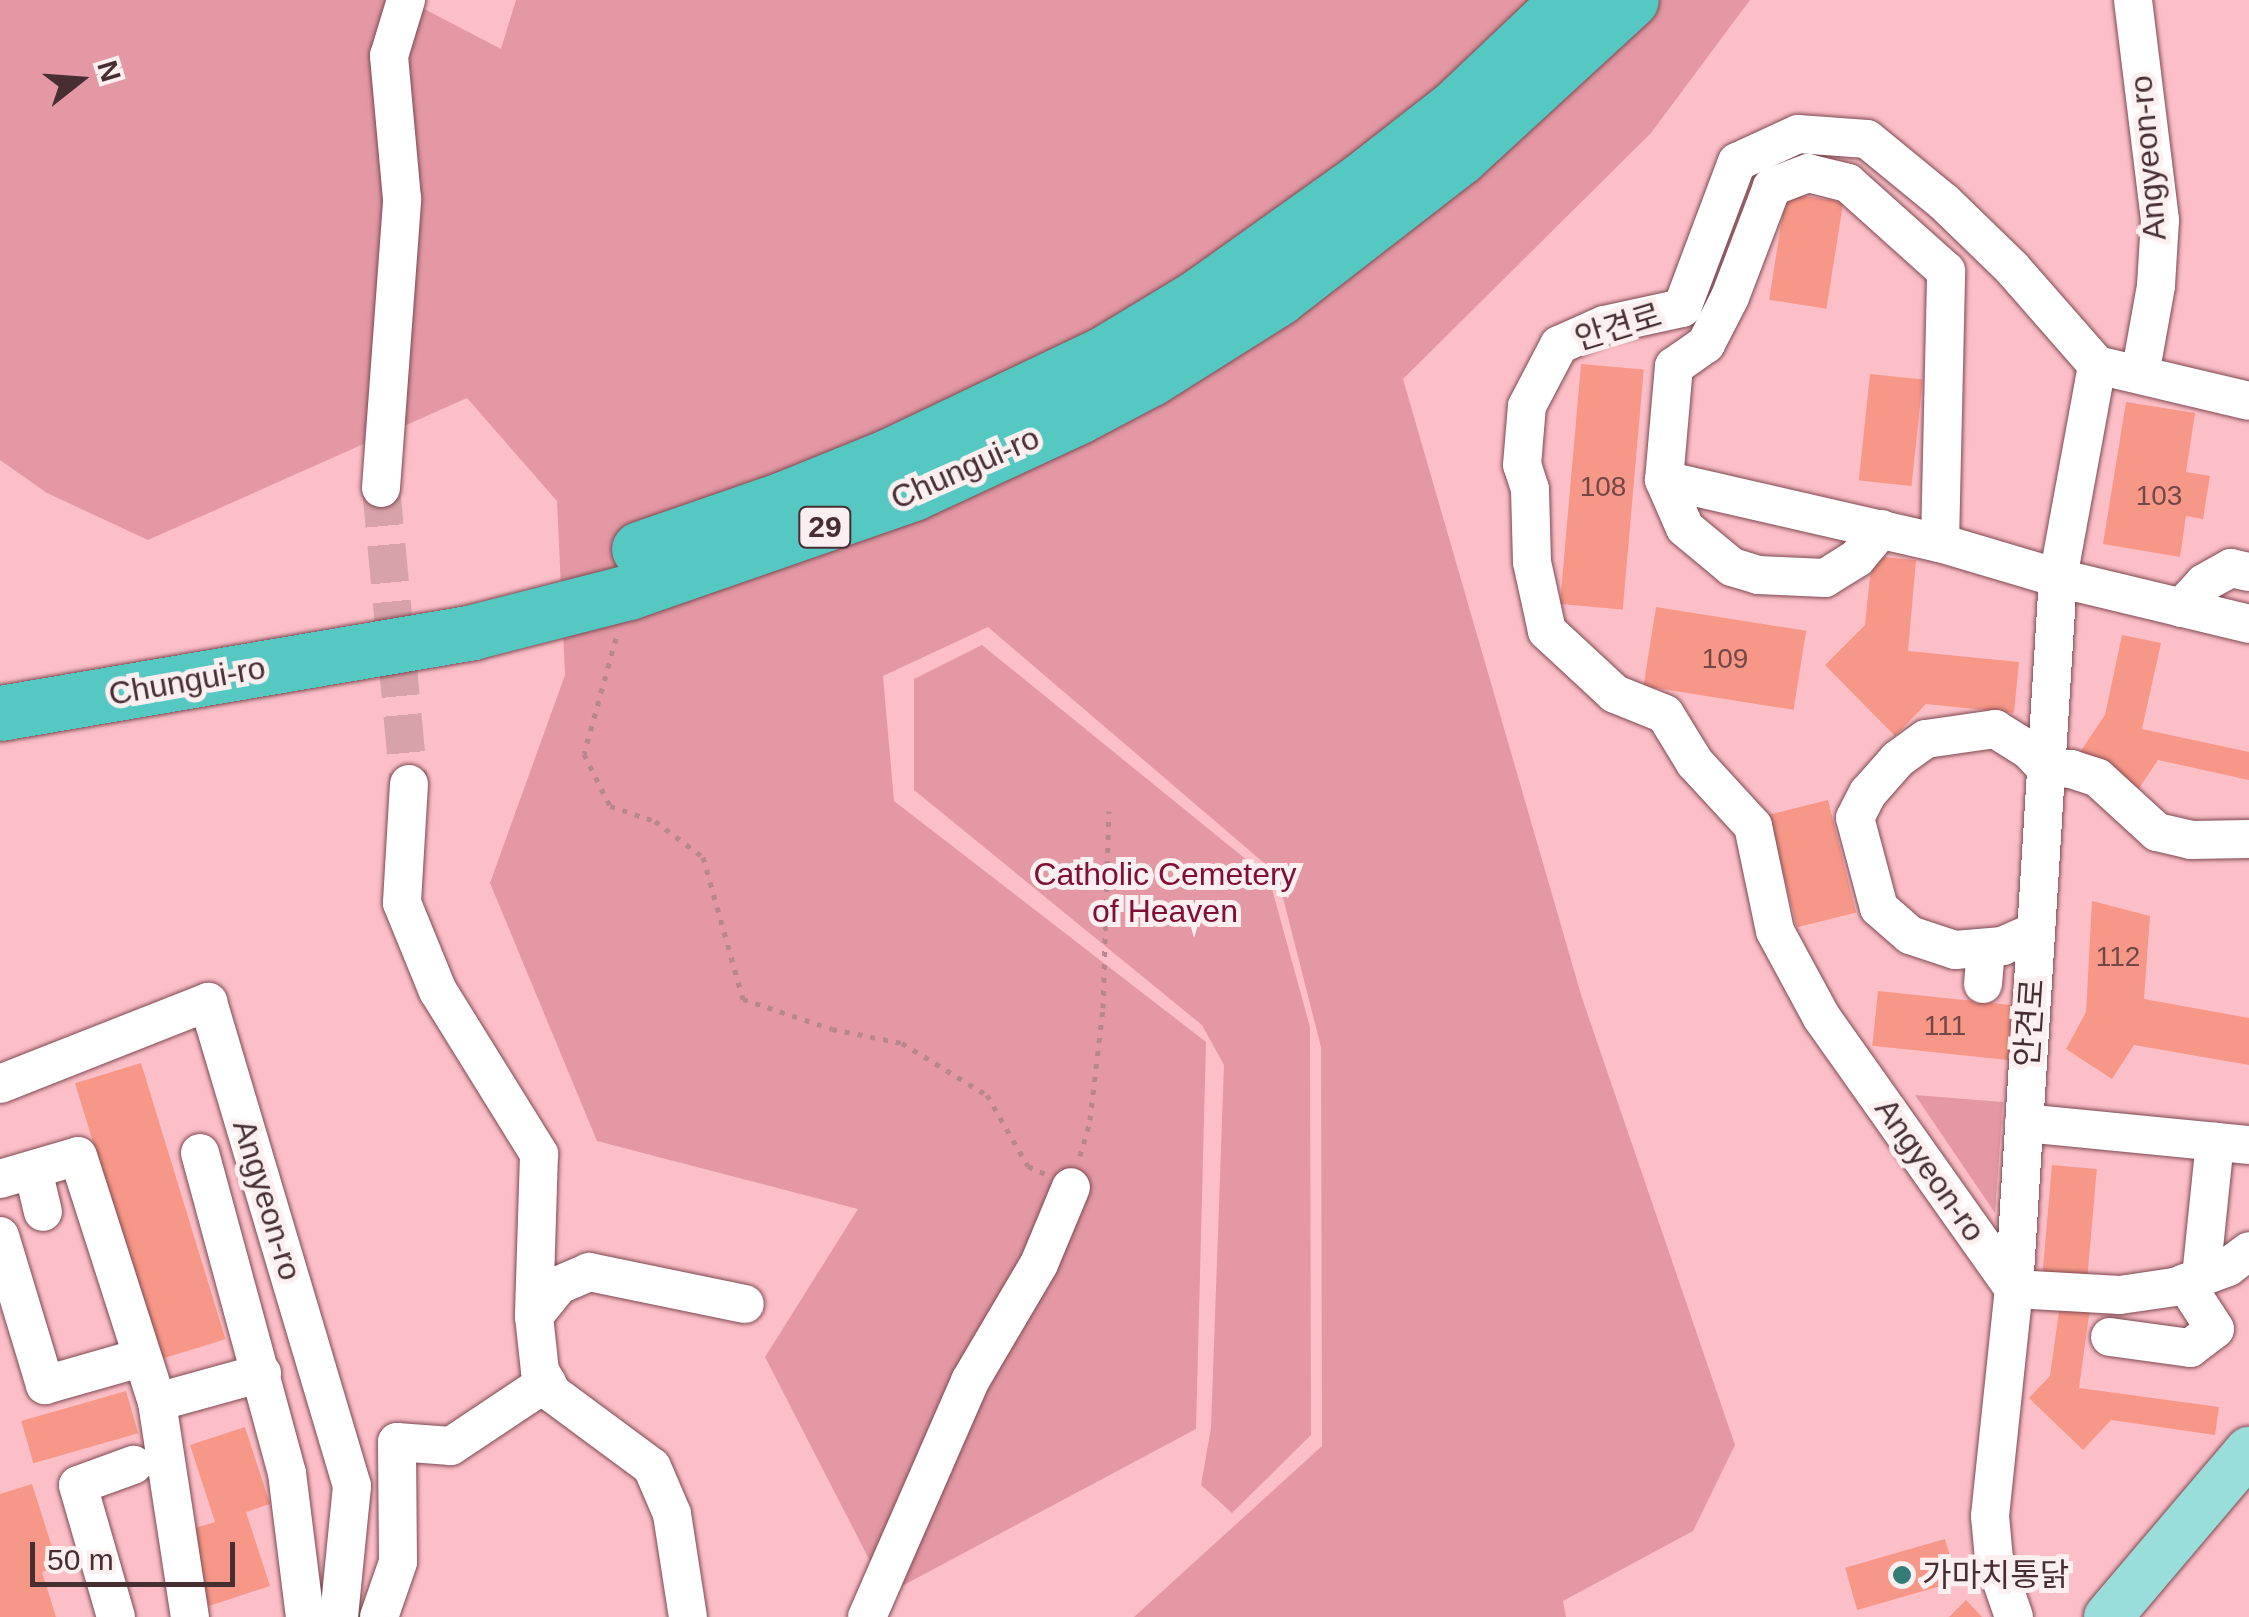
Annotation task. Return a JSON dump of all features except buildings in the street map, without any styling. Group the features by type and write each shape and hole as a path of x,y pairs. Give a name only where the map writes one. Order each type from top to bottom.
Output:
{"highway":[{"name":"Chungui-ro","path":"0,679 383,613 549,575 691,532 887,457 1106,353 1199,296 1454,108 1568,0"},
{"name":"Chungui-ro","path":"0,712 472,632 629,592 912,494 1152,378 1278,298 1403,204 1542,85 1631,0"}],"main road":[{"path":"2108,1617 2249,1452"}],"street":[{"path":"381,488 402,199 390,56 406,0"},
{"name":"Angyeon-ro","path":"2132,0 2160,220 2156,286 2140,375"},
{"name":"안견로","path":"1798,134 1867,139 1944,202 2012,268 2097,365 2058,578 2014,1289 1822,1018 1774,930 1753,826 1695,763 1666,714 1615,694 1548,631 1532,562 1530,489 1522,465 1527,406 1559,345 1604,325 1682,308 1736,162 1798,134"},
{"name":"안견로","path":"1664,480 1674,366 1706,344 1730,297 1772,187 1808,174 1848,182 1946,272 1940,543"},
{"path":"2097,365 2249,401"},
{"path":"1664,480 1940,543 2058,578 2249,624"},
{"path":"1664,480 1685,528 1732,568 1758,575 1825,578 1857,558 1880,530"},
{"path":"2181,608 2204,583 2231,568 2249,572"},
{"path":"2036,930 2003,946 1985,966 1955,950 1920,956 1910,935 1879,908 1855,818 1868,793 1898,759 1926,740 1970,730 1994,730 2029,750 2046,768 2098,778 2156,832 2191,840 2249,839"},
{"path":"408,784 402,903 438,991 539,1154 534,1316 540,1371 552,1393 652,1467 672,1514 688,1617"},
{"name":"Angyeon-ro","path":"0,1084 208,1002 352,1486 340,1617"},
{"path":"2024,1123 2232,1144 2193,1280 2215,1328 2190,1348 2154,1357 2110,1338"},
{"path":"200,1153 287,1473 305,1617"},
{"path":"43,1212 16,1174 78,1156 157,1402 190,1617"},
{"path":"868,1617 970,1382 1039,1264 1071,1186"},
{"path":"0,1236 45,1385 140,1358"},
{"path":"2014,1617 1990,1531 2014,1289 2120,1295 2193,1280 2249,1251"},
{"path":"534,1316 559,1285 589,1272 745,1304"},
{"path":"157,1402 262,1373"},
{"path":"379,1617 398,1562 397,1442 451,1446 546,1382"},
{"path":"116,1617 78,1484 133,1465"}],"path":[{"path":"629,592 584,754 610,806 655,822 703,857 743,998 832,1028 902,1043 987,1094 1028,1166 1071,1186 1090,1120 1103,1008 1108,812"}],"green space":[{"path":"0,0 407,0 501,49 516,0 1750,0 1651,133 1403,379 1582,998 1735,1445 1693,1531 1563,1601 1566,1617 1134,1617 1322,1446 1321,1047 1277,874 988,627 883,676 894,801 1206,1042 1196,1429 887,1594 765,1357 858,1209 597,1141 490,883 565,675 557,501 467,398 148,540 47,493 0,460"},
{"name":"Catholic Cemetery of Heaven","path":"982,645 1269,878 1310,1027 1311,1435 1232,1513 1201,1485 1211,1428 1224,1065 1202,1025 914,790 914,679"},
{"path":"1915,1095 2003,1102 1995,1213"}],"tunnel":[{"path":"381,488 409,784"}],"place":[{"name":"가마치통닭","path":"1902,1575"}]}
